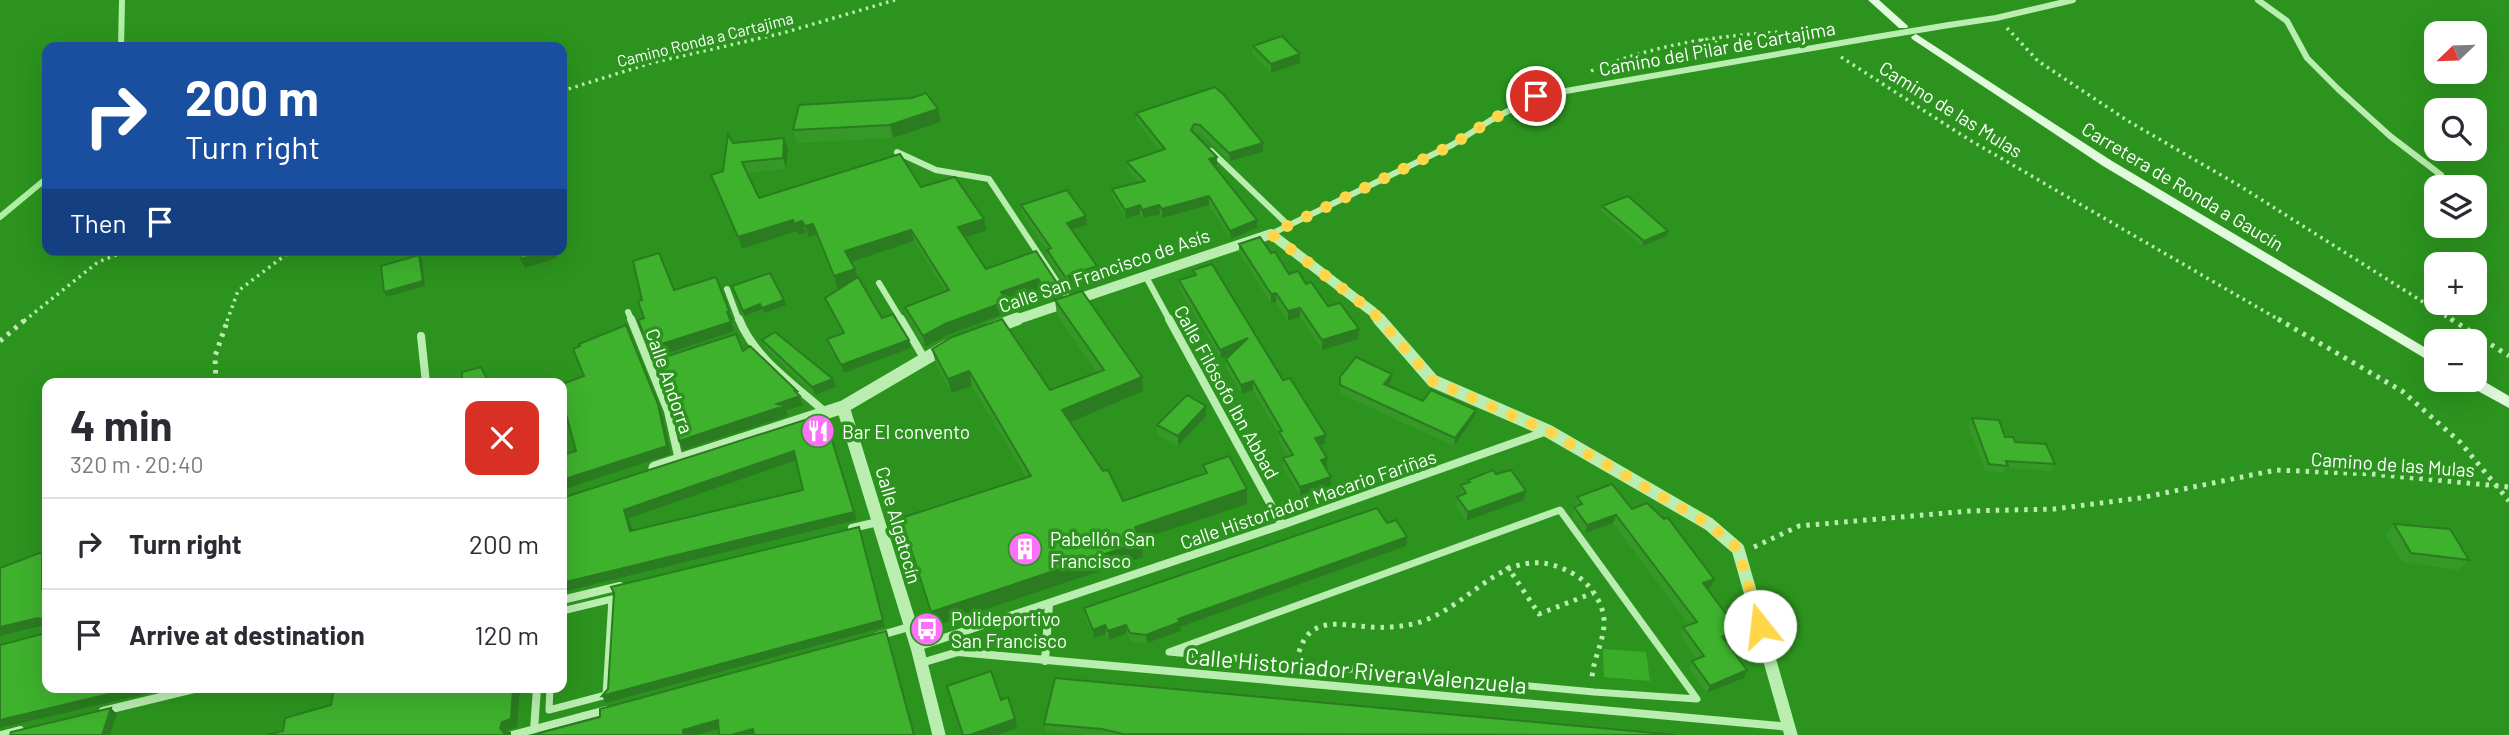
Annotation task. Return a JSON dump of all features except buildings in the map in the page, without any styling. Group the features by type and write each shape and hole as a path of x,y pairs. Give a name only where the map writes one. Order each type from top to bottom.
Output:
{"main road":[{"path":"1873,0 1903,26"},
{"name":"Carretera de Ronda a Gaucín","path":"1916,37 2012,104 2077,145 2424,353"},
{"path":"2487,390 2509,403"}],"street":[{"name":"Camino del Pilar de Cartajima","path":"1271,234 1452,145 1536,96 1996,18 2073,0"},
{"path":"2258,0 2287,21 2307,58 2338,89 2390,136 2441,175"},
{"path":"1206,146 1288,225"},
{"path":"897,152 936,170 989,178 1069,299"},
{"path":"1271,234 1373,312 1433,381 1548,431 1709,524 1738,549 1791,731"},
{"name":"Calle San Francisco de Asís","path":"640,474 843,407 924,358 968,337 1069,299 1271,234"},
{"name":"Calle Filósofo Ibn Abbad","path":"1144,275 1282,525"},
{"path":"879,283 924,358"},
{"path":"727,289 745,335 755,348 825,412"},
{"name":"Calle Andorra","path":"628,312 668,411 679,460"},
{"path":"732,339 745,335"},
{"path":"421,336 425,378"},
{"name":"Calle Algatocín","path":"843,407 917,648 939,735"},
{"name":"Calle Historiador Macario Fariñas","path":"917,648 1282,525 1548,431"},
{"path":"1560,510 1697,699 1298,666 1169,652 1560,510"},
{"path":"839,532 878,522"},
{"path":"567,599 628,584"},
{"path":"550,693 549,710 606,695 611,598 567,610"},
{"path":"1045,661 1049,604"},
{"path":"869,638 909,627"},
{"name":"Calle Historiador Rivera Valenzuela","path":"921,663 958,652 1791,731"},
{"path":"93,713 177,693"},
{"path":"534,730 537,693"},
{"path":"512,735 614,708"},
{"path":"1,735 28,729"}],"path":[{"name":"Camino Ronda a Cartajima","path":"567,88 651,63 783,33 895,0"},
{"path":"1996,18 2038,61 2105,106 2240,186 2509,356"},
{"path":"1587,73 1646,49 1693,39 1802,31"},
{"name":"Camino de las Mulas","path":"1826,46 1968,139 2402,391 2445,424 2475,454 2499,487"},
{"path":"0,341 67,284 98,262 114,256"},
{"path":"216,378 215,356 238,291 284,256"},
{"name":"Camino de las Mulas","path":"1738,549 1766,545 1775,537 1799,526 1969,511 2054,509 2165,494 2276,470 2372,474 2499,487"},
{"path":"2499,487 2509,487"},
{"path":"2499,487 2509,501"},
{"path":"1298,666 1299,648 1305,635 1319,626 1331,622 1396,626 1435,618 1468,598 1495,572 1507,566 1527,562 1545,563 1580,578 1602,607 1604,635 1592,661 1594,692"},
{"path":"1507,566 1539,614 1594,593"}],"green space":[{"path":"1603,649 1646,652 1650,681 1604,677"}],"waterway":[{"path":"121,42 122,0"},
{"path":"0,217 42,182"}],"place":[{"name":"Bar El convento","path":"818,431"},
{"name":"Pabellón San Francisco","path":"1025,549"},
{"name":"Polideportivo San Francisco","path":"927,629"}],"route":[{"path":"1536,96 1452,145 1271,234 1373,312 1433,381 1548,431 1709,524 1738,549 1760,626"}]}
